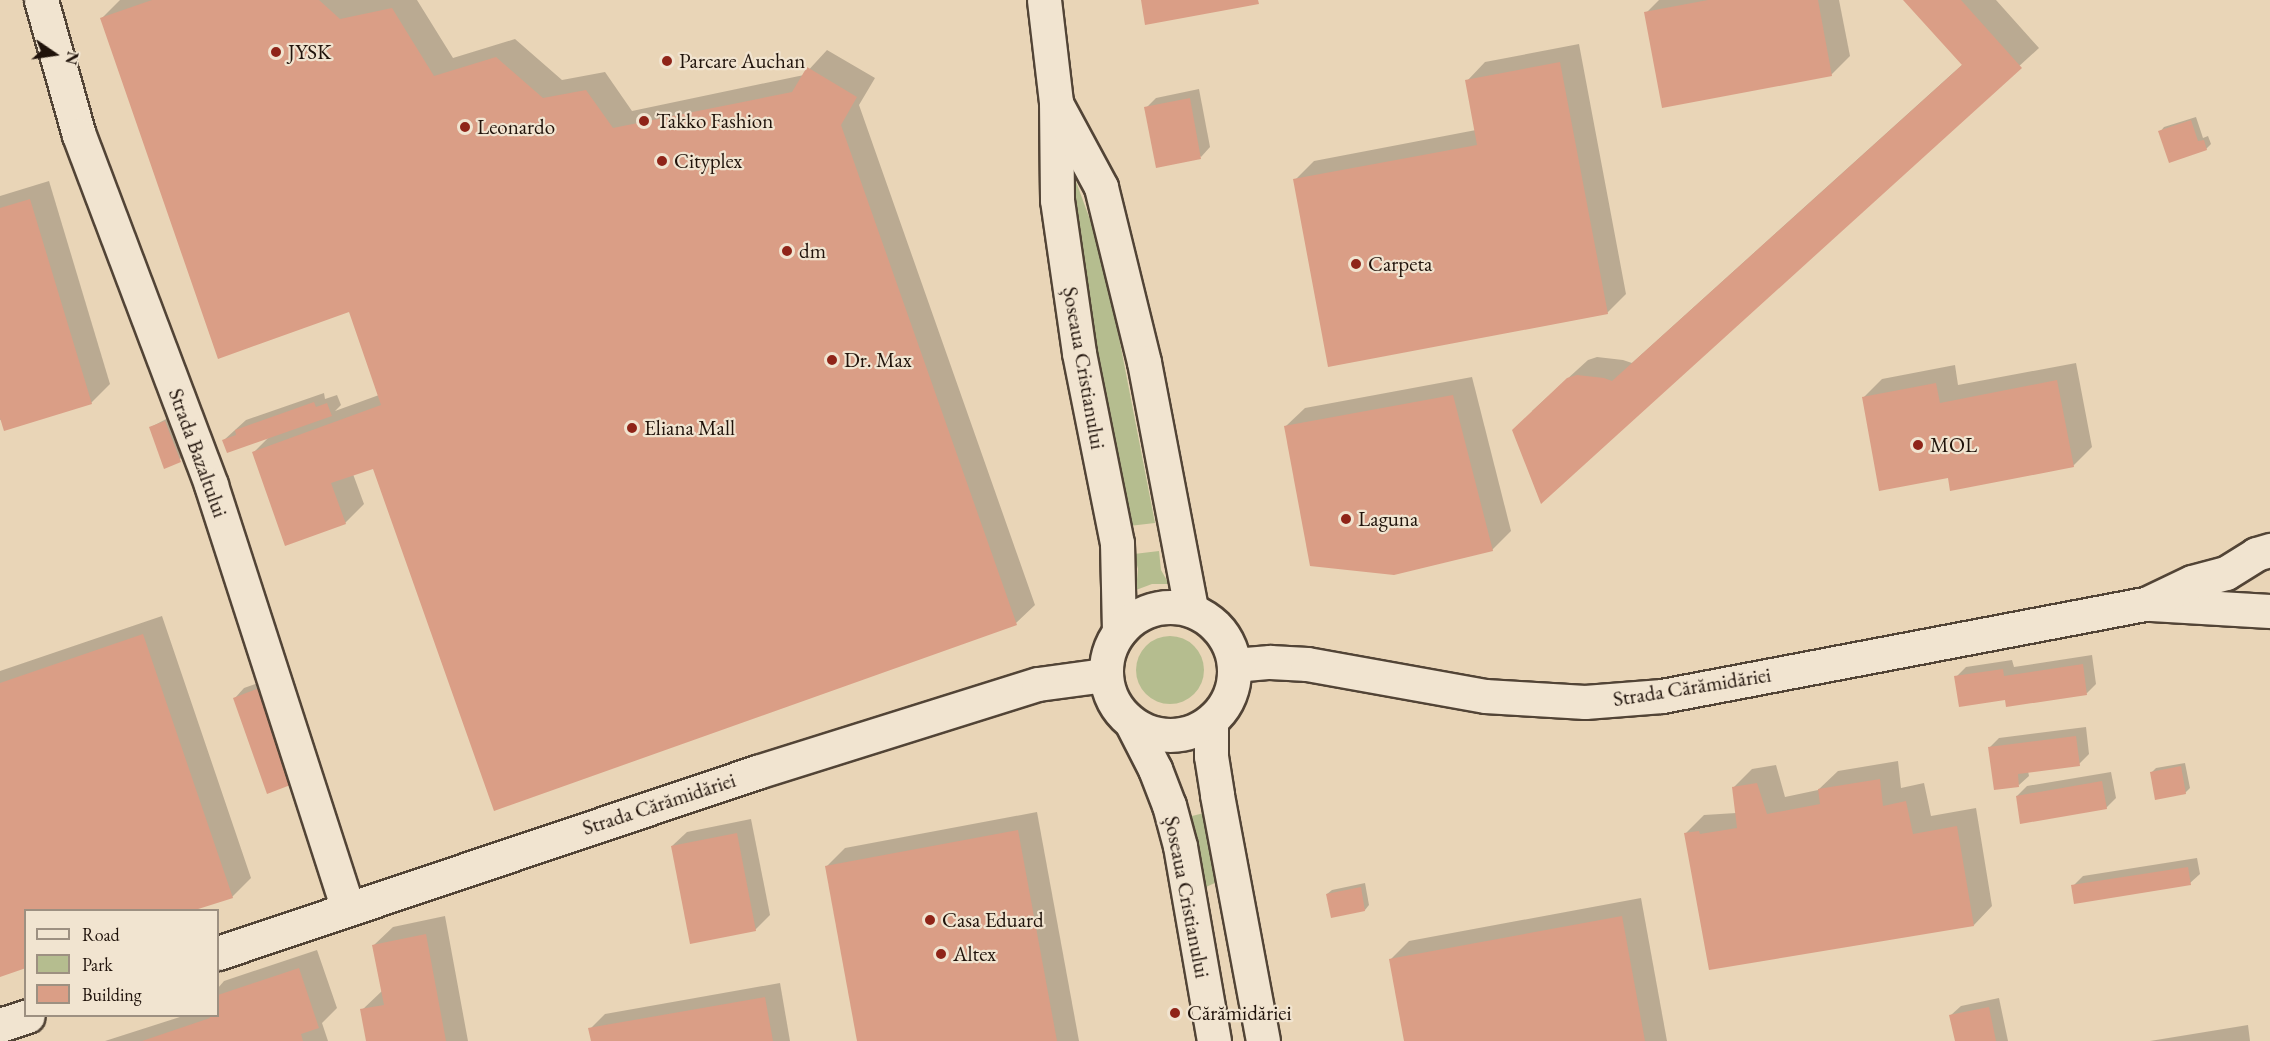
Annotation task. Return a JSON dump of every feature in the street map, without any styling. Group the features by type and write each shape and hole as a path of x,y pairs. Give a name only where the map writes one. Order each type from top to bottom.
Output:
{"street":[{"name":"Strada Bazaltului","path":"41,0 79,135 211,485 348,908"},
{"name":"Șoseaua Cristianului","path":"1044,0 1056,102 1057,200 1079,353 1117,543 1119,632"},
{"name":"Șoseaua Cristianului","path":"1056,102 1101,187 1144,362 1191,609"},
{"name":"Strada Cărămidăriei","path":"1234,665 1270,662 1307,664 1485,696 1585,702 1662,696 2146,603 2192,582 2226,573 2256,554 2270,550"},
{"name":"Strada Cărămidăriei","path":"2146,603 2270,611"},
{"path":"1171,606 1191,609 1209,619 1224,634 1232,652 1235,678 1227,703 1211,722 1196,731 1163,736 1132,724 1116,706 1105,675 1110,648 1119,632 1133,618 1151,609 1171,606"},
{"name":"Strada Cărămidăriei","path":"219,953 734,779 1027,687 1105,675"},
{"path":"1211,722 1211,756 1217,795 1263,1041"},
{"name":"Șoseaua Cristianului","path":"1132,724 1159,778 1180,846 1214,1041"},
{"path":"0,1025 25,1017"}],"green space":[{"path":"1067,157 1103,255 1155,523 1129,526 1076,234"},
{"path":"1159,551 1161,570 1169,584 1152,584 1136,590 1138,569 1134,554"},
{"path":"1170,636 1183,639 1194,646 1201,657 1204,670 1201,683 1194,694 1183,701 1170,704 1157,701 1146,694 1139,683 1136,670 1139,657 1146,646 1157,639"},
{"path":"1204,813 1217,882 1206,887 1188,817"}],"building":[{"name":"Eliana Mall","path":"152,0 319,0 340,19 392,8 434,76 496,57 543,98 586,90 613,128 792,92 807,67 857,97 841,125 1017,625 494,811 373,469 331,483 346,524 285,546 252,452 381,405 349,312 218,359 100,18"},
{"path":"1141,0 1258,0 1259,4 1145,25"},
{"path":"1708,0 1818,0 1832,76 1662,108 1644,12"},
{"path":"1903,0 1961,0 2022,68 1541,504 1512,430 1567,378 1577,375 1612,381 1962,65"},
{"path":"1560,62 1608,314 1328,367 1293,179 1477,145 1465,80"},
{"path":"1190,98 1201,159 1156,168 1144,107"},
{"path":"2191,120 2198,141 2204,140 2207,150 2169,163 2158,131"},
{"path":"30,199 92,404 4,431 0,418 0,208"},
{"path":"2057,380 2074,467 1950,491 1948,478 1879,491 1862,397 1936,383 1940,403"},
{"path":"1453,395 1493,551 1394,575 1310,566 1284,426"},
{"path":"314,402 316,407 327,403 332,416 227,453 222,440 236,435 235,430"},
{"path":"165,421 181,462 164,469 149,427"},
{"path":"143,634 233,898 198,909 24,909 24,969 0,977 0,683"},
{"path":"2083,664 2087,695 2006,707 2005,700 1959,707 1954,676 2003,669 2004,676"},
{"path":"259,688 293,784 267,794 233,698"},
{"path":"2076,736 2080,766 2018,774 2019,787 1994,790 1988,747"},
{"path":"2181,766 2186,794 2155,800 2150,772"},
{"path":"1880,779 1883,806 1906,801 1913,834 1957,826 1974,926 1709,970 1684,833 1699,831 1700,834 1737,828 1732,787 1757,783 1767,814 1820,804 1818,789"},
{"path":"2102,781 2107,809 2020,824 2016,796"},
{"name":"Altex","path":"1018,830 1057,1041 857,1041 825,866"},
{"path":"737,833 756,931 690,944 671,846"},
{"path":"2188,867 2191,885 2074,904 2071,885"},
{"path":"1361,887 1365,911 1331,918 1326,894"},
{"path":"1622,916 1645,1041 1404,1041 1389,959"},
{"path":"426,934 446,1041 366,1041 360,1009 384,1005 372,945"},
{"path":"299,968 319,1028 301,1034 303,1041 142,1041 210,1017 219,1017 219,995"},
{"path":"765,997 773,1041 591,1041 588,1028"},
{"path":"1989,1007 1996,1041 1955,1041 1949,1015"}],"place":[{"name":"JYSK","path":"276,52"},
{"name":"Parcare Auchan","path":"667,61"},
{"name":"Takko Fashion","path":"644,121"},
{"name":"Leonardo","path":"465,127"},
{"name":"Cityplex","path":"662,161"},
{"name":"dm","path":"787,251"},
{"name":"Carpeta","path":"1356,264"},
{"name":"Dr. Max","path":"832,360"},
{"name":"Eliana Mall","path":"632,428"},
{"name":"MOL","path":"1918,445"},
{"name":"Laguna","path":"1346,519"},
{"name":"Casa Eduard","path":"930,920"},
{"name":"Altex","path":"941,954"},
{"name":"Cărămidăriei","path":"1175,1013"}]}
